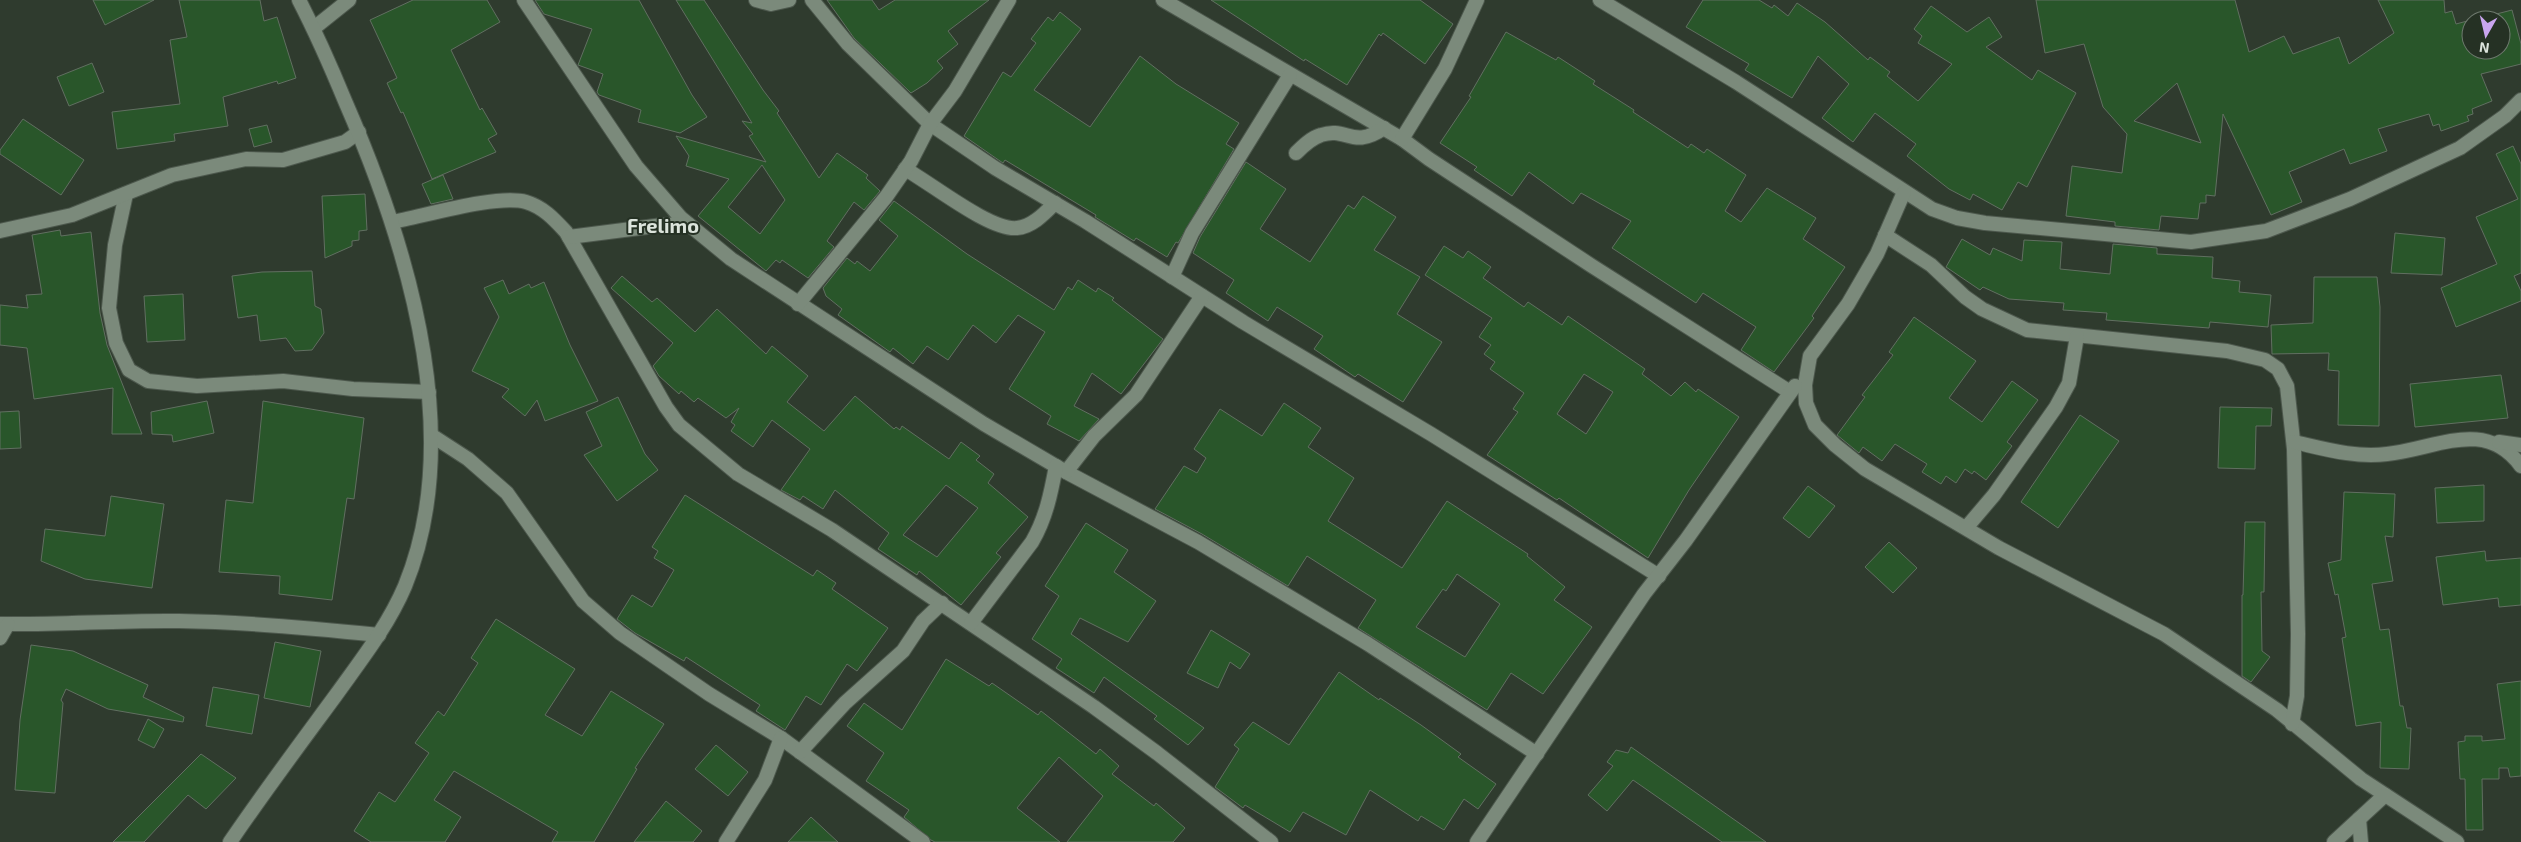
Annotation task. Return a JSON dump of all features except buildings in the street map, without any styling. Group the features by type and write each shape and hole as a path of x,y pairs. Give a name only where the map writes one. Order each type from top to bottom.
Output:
{"street":[{"path":"230,842 379,635 404,586 419,541 427,498 431,435 430,392 418,323 392,222 359,132 314,28 299,0"},
{"path":"314,28 349,0"},
{"path":"524,0 636,166 688,224 730,258 959,408 1061,469 1198,542 1368,644 1537,754"},
{"path":"756,0 771,4 789,0"},
{"path":"812,0 848,44 930,124 996,168 1202,296 1323,371 1431,434 1659,576"},
{"path":"798,304 858,233 905,169 930,124 955,91 1009,0"},
{"path":"1162,0 1402,139 1428,159 1592,266 1790,392"},
{"path":"1402,139 1445,69 1477,0"},
{"path":"1600,0 1736,82 1932,210 1957,218 1985,223 2191,242 2266,231 2350,199 2460,148 2505,116 2521,100"},
{"path":"1172,277 1192,233 1290,75"},
{"path":"1296,153 1322,134 1333,133 1364,138 1372,136 1384,128"},
{"path":"0,231 72,216 172,176 236,161 283,160 345,142 359,132"},
{"path":"905,169 981,217 1008,228 1028,225 1055,203"},
{"path":"1904,192 1877,254 1848,304 1810,356 1806,403 1815,425 1865,469 1998,548 2164,634 2277,710 2361,779 2457,842"},
{"path":"126,194 115,244 110,308 116,343 129,370 148,381 197,386 283,381 354,389 430,392"},
{"path":"392,222 498,201 525,202 551,215 569,237 666,407 679,425 738,474 832,530 942,603 1158,753 1270,842"},
{"path":"569,237 663,225 688,224"},
{"path":"1886,235 1931,265 1965,297 1982,309 2027,330 2228,351 2265,360 2278,369 2287,386 2294,442 2298,634 2297,696 2292,724"},
{"path":"971,623 1032,542 1040,528 1061,469 1136,395 1202,296"},
{"path":"1966,528 1994,495 2056,408 2069,383 2077,336"},
{"path":"1477,842 1644,594 1659,576 1808,369"},
{"path":"431,435 468,459 507,493 583,601 620,633 701,689 781,738 923,842"},
{"path":"2294,442 2354,455 2388,454 2467,439 2521,445"},
{"path":"2493,441 2511,453 2521,466"},
{"path":"800,752 844,703 903,650 924,621 942,603"},
{"path":"0,638 4,624 67,625 177,621 295,626 379,635"},
{"path":"726,842 765,780 781,738"},
{"path":"2334,842 2385,795"},
{"path":"2359,819 2361,842"}],"district":[{"name":"Frelimo","path":"663,225"}]}
